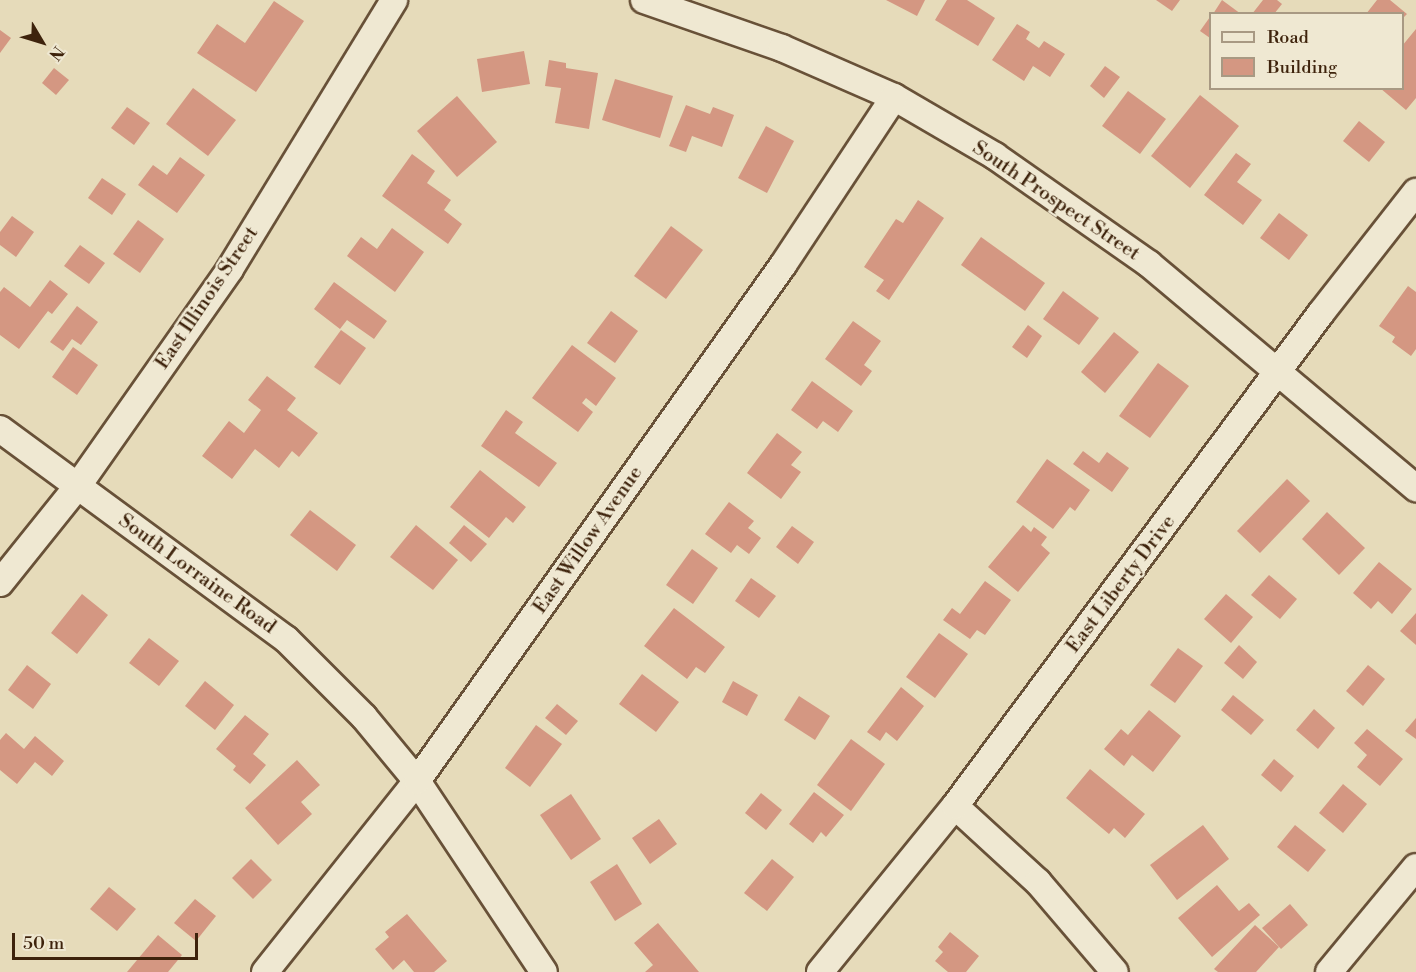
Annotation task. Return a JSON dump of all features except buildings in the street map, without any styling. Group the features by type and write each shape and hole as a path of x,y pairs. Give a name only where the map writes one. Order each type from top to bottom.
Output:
{"street":[{"name":"East Illinois Street","path":"0,583 77,487 230,269 394,0"},
{"name":"South Prospect Street","path":"644,0 782,48 894,97 995,156 1096,224 1278,371 1416,488"},
{"name":"East Willow Avenue","path":"266,972 417,781 783,266 894,97"},
{"name":"East Liberty Drive","path":"820,972 955,806 1278,371 1416,192"},
{"name":"South Lorraine Road","path":"0,429 286,639 364,717 417,781 544,972"},
{"path":"955,806 1038,882 1115,972"},
{"path":"1329,972 1416,867"}]}
